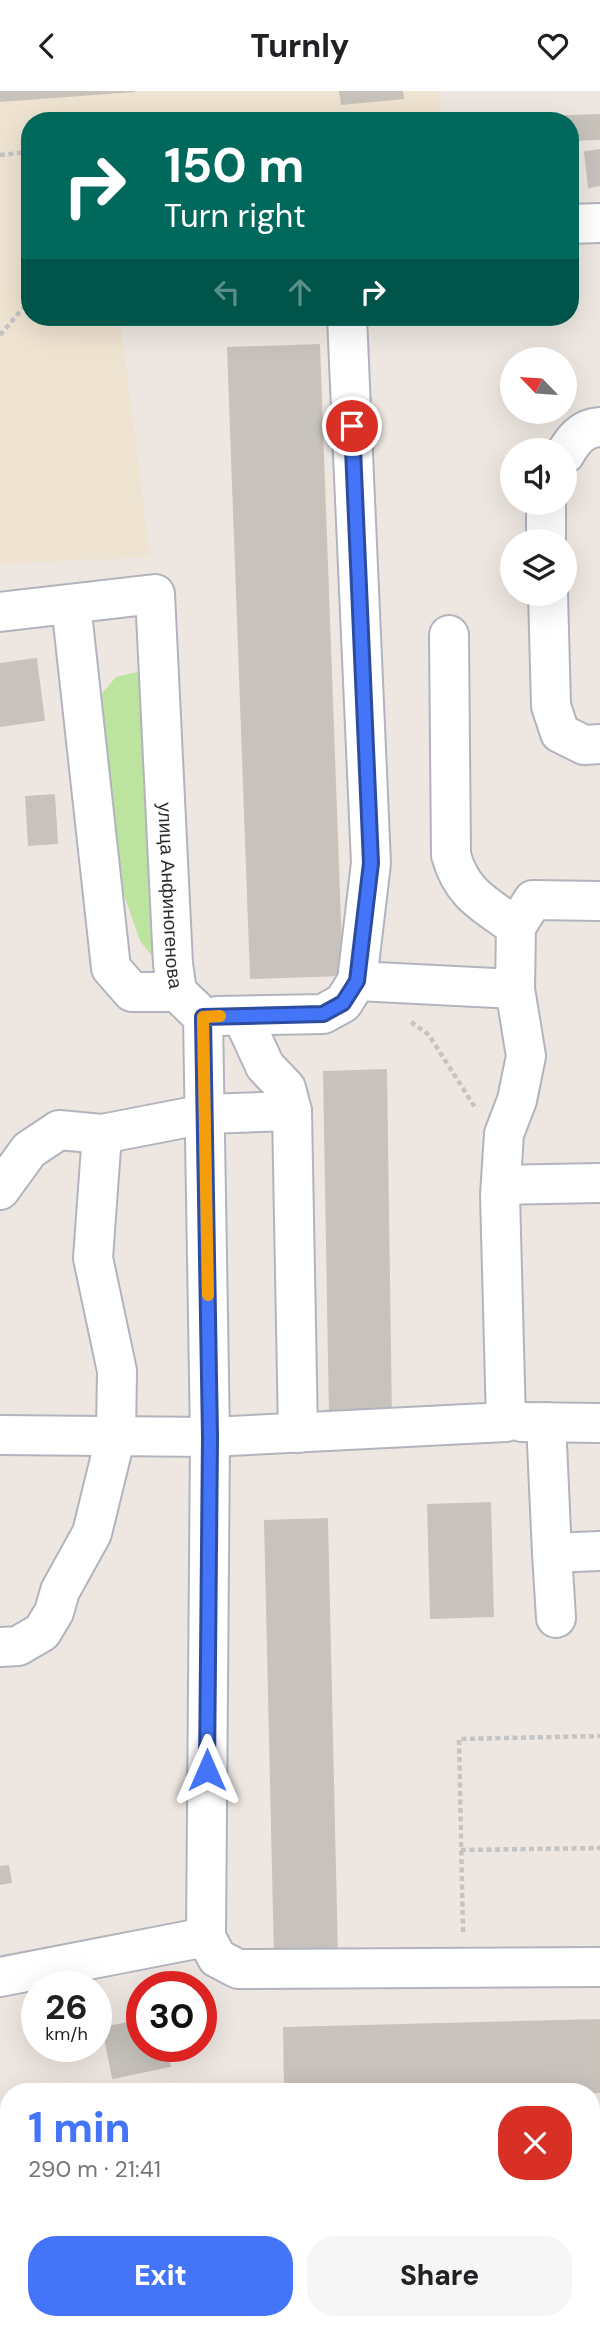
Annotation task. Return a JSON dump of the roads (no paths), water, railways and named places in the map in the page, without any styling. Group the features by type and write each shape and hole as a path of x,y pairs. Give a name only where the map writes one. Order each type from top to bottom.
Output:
{"street":[{"path":"579,224 600,223"},
{"path":"0,612 71,604 111,968 132,992 242,1016 323,1014 343,1003 357,981 371,863 347,326"},
{"path":"575,438 591,428 600,427"},
{"name":"улица Анфиногенова","path":"71,604 155,594 190,1005 205,1114 210,1437 206,1937"},
{"path":"548,606 551,706 560,733 584,745 600,744"},
{"path":"449,635 451,855 457,877 466,891 516,927"},
{"path":"506,1422 501,1185 504,1134 517,1100 526,1056 515,989 516,927 533,900 600,901"},
{"path":"357,981 515,989"},
{"path":"242,1016 265,1066 286,1088 292,1111 298,1433"},
{"path":"0,1190 29,1150 59,1130 102,1133 205,1114 292,1111"},
{"path":"0,1647 18,1646 42,1632 54,1612 60,1591 92,1533 116,1435 117,1371 93,1258 102,1133"},
{"path":"501,1185 600,1183"},
{"path":"0,1435 210,1437 506,1422 600,1423"},
{"path":"546,1422 555,1618"},
{"path":"551,1553 600,1551"},
{"path":"0,1977 206,1937 217,1958 238,1969 600,1966"}]}
